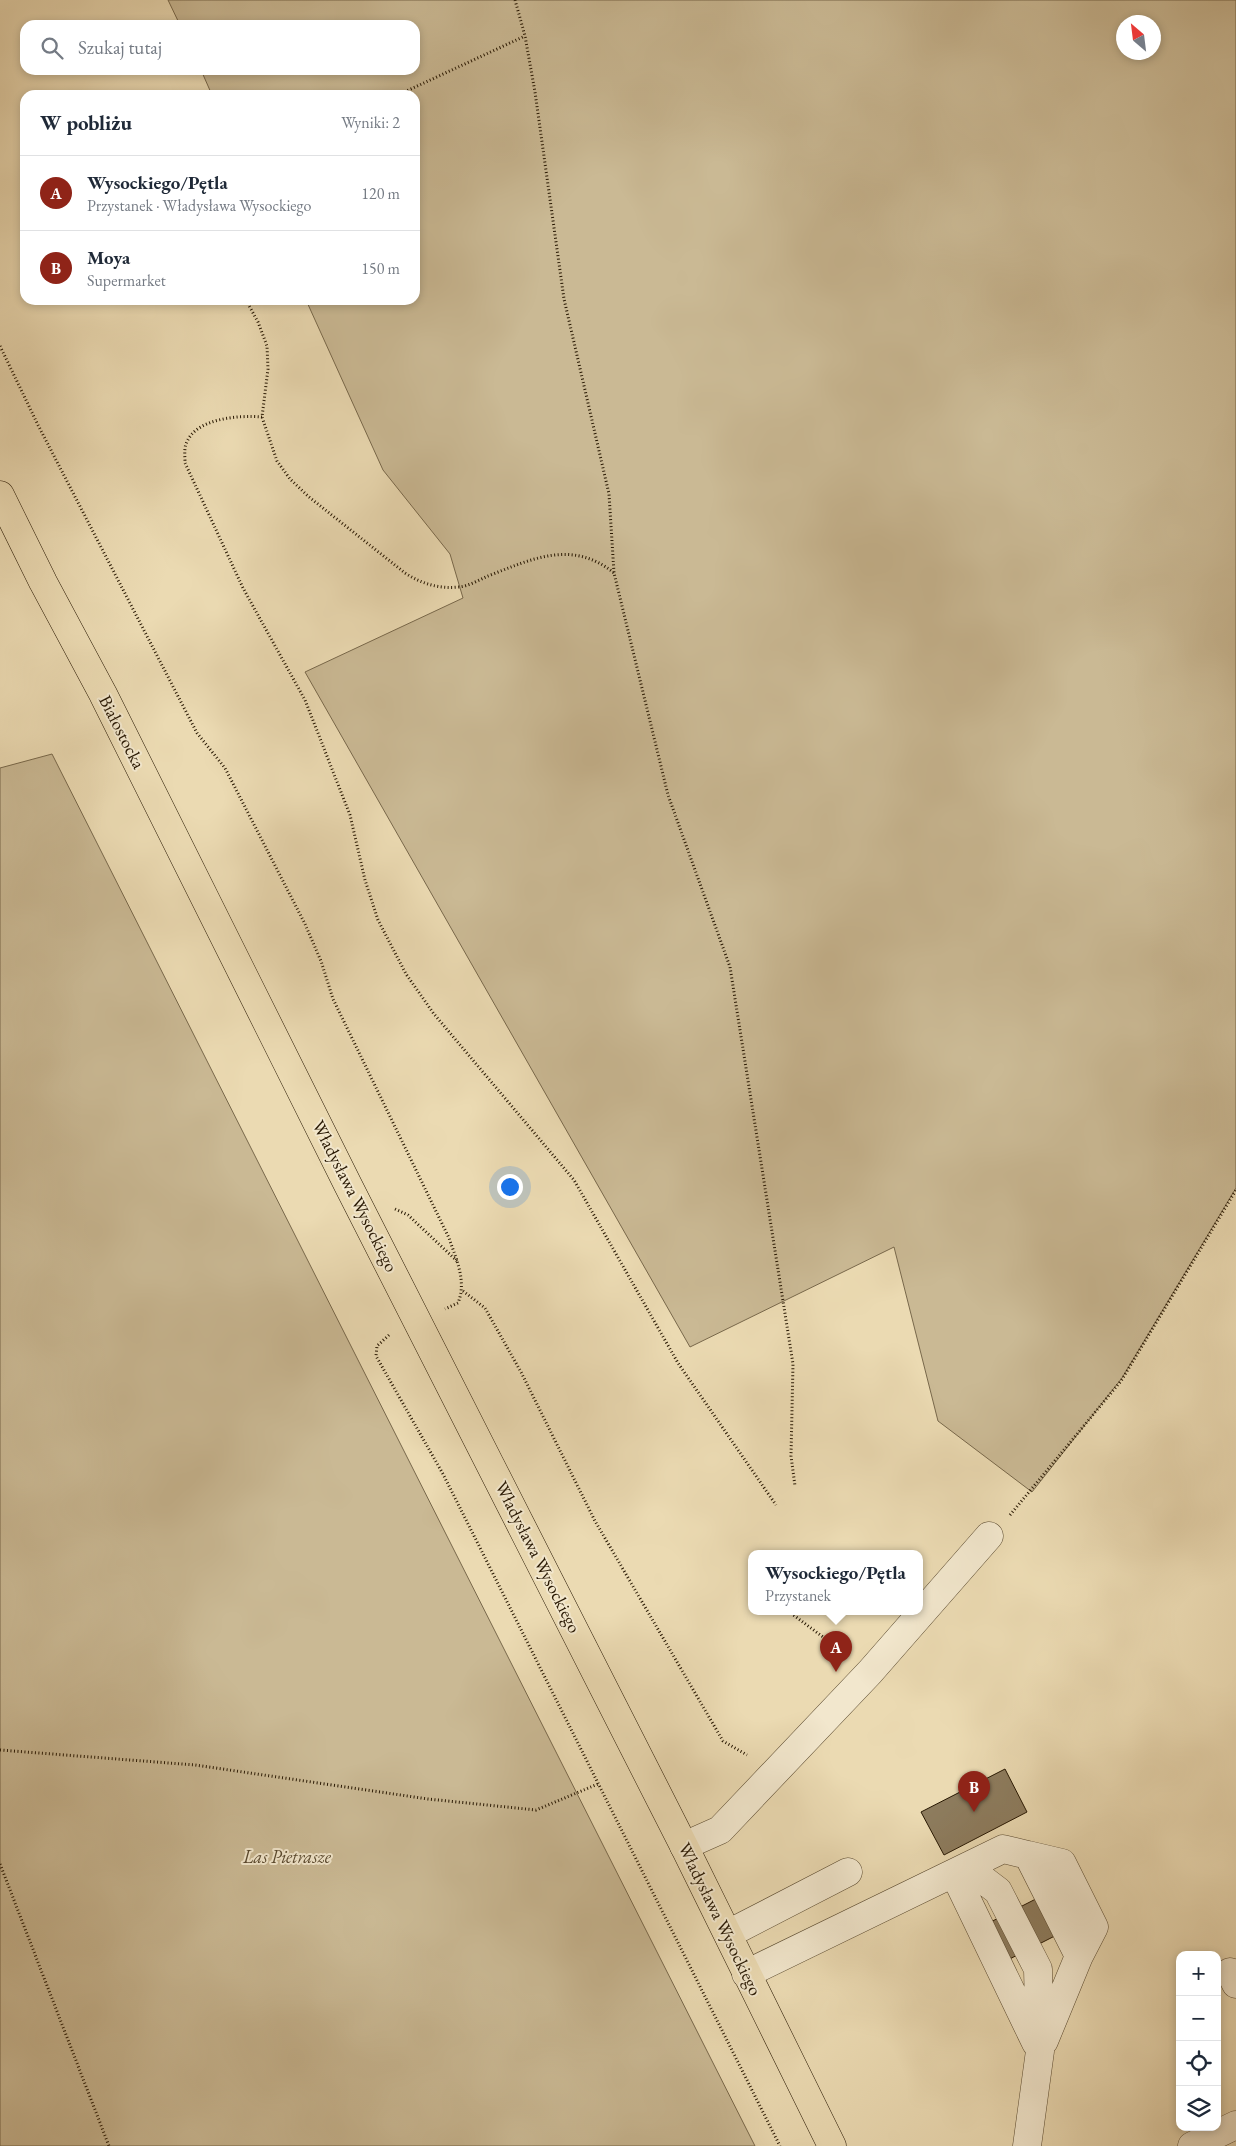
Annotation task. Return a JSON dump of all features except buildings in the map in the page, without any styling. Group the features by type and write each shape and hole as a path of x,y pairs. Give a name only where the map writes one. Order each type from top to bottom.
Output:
{"main road":[{"name":"Białostocka","path":"0,495 242,970"},
{"name":"Władysława Wysockiego","path":"242,970 684,1846 832,2146"}],"lane":[{"path":"923,1611 989,1536"},
{"path":"684,1846 720,1830 870,1672 920,1615"},
{"path":"746,1974 1003,1849 1028,1854 1062,1863 1094,1927 1079,1956 1040,2051"},
{"path":"728,1934 848,1872"},
{"path":"954,1873 977,1875 998,1891 1038,1970 1040,2051 1027,2146"},
{"path":"1192,2146 1236,2125"}],"path":[{"path":"515,0 525,36 564,298 609,494 614,573 668,795 730,967 793,1364 791,1456 795,1486"},
{"path":"409,90 525,36"},
{"path":"249,305 258,322 267,346 268,369 262,417 266,437 277,461 290,479 405,574 422,583 441,587 462,587 535,558 563,553 600,562 614,573"},
{"path":"0,346 38,425 196,732 225,768 304,924 321,961 333,1000 449,1238 463,1290 458,1303 383,1339 377,1346 376,1356 442,1474 780,2146"},
{"path":"262,417 244,416 210,424 193,432 186,445 185,463 243,588 305,700 350,815 365,880 378,920 406,974 434,1014 574,1180 678,1363 776,1505"},
{"path":"989,1536 1022,1502 1121,1381 1236,1190"},
{"path":"391,1206 408,1215 457,1262"},
{"path":"463,1290 485,1308 521,1372 595,1521 723,1741 748,1755"},
{"path":"793,1615 870,1672"},
{"path":"0,1750 195,1764 428,1799 536,1810 598,1784"},
{"path":"0,1864 109,2146"}],"green space":[{"path":"168,0 1236,0 1236,1188 1122,1378 1032,1492 938,1421 894,1247 690,1347 305,672 463,598 450,554 383,470 308,305 420,305 420,90 210,90 203,75 420,75 420,20 178,20"},
{"name":"Las Pietrasze","path":"52,754 755,2146 0,2146 0,768"}],"place":[{"name":"Wysockiego/Pętla","path":"836,1672"},
{"name":"Moya","path":"974,1812"}]}
